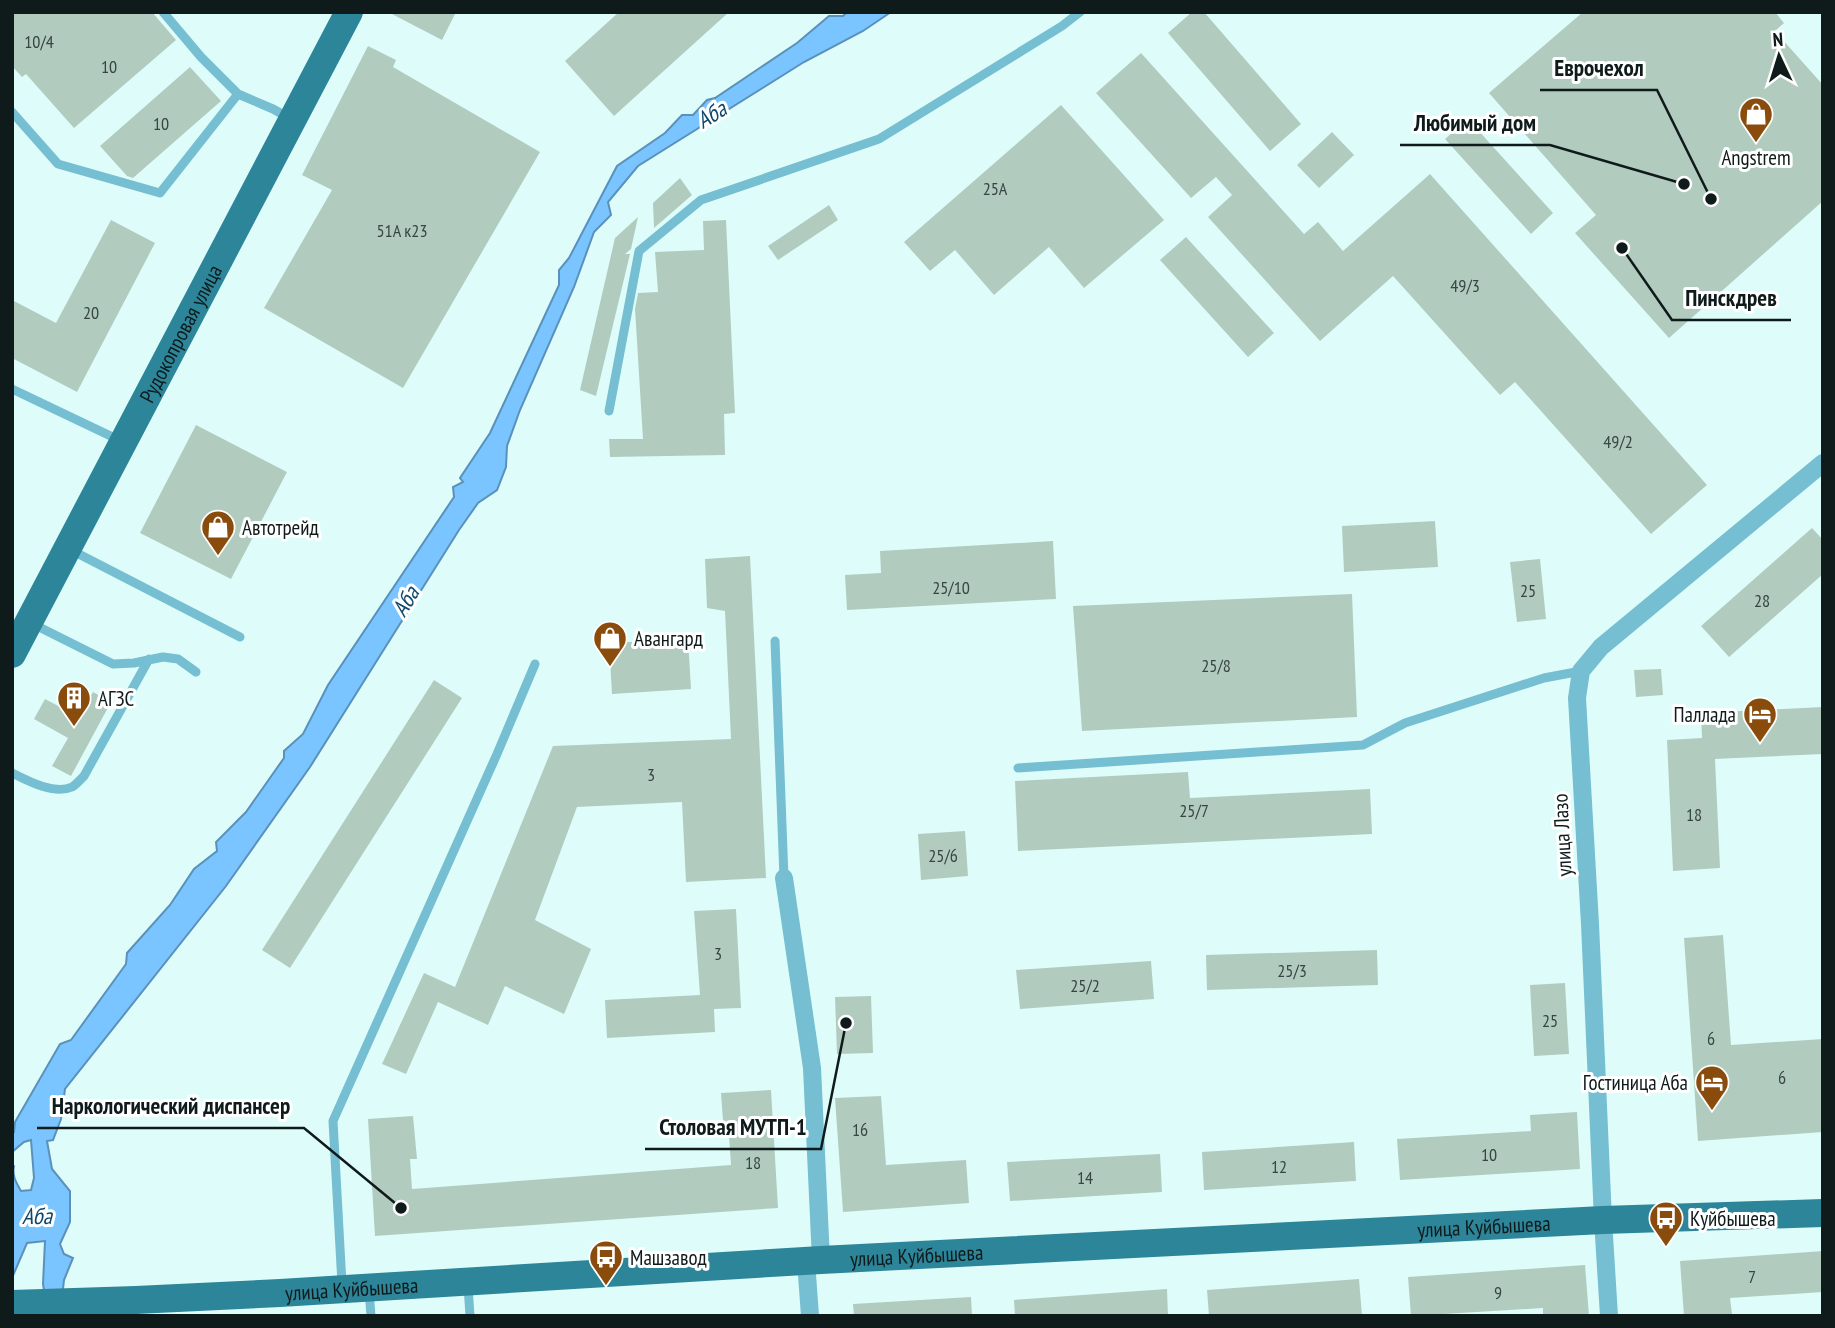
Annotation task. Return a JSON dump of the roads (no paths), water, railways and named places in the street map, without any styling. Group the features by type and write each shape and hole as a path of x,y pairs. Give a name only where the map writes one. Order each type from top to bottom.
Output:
{"main road":[{"name":"Рудокопровая улица","path":"12,654 349,12"},
{"name":"улица Куйбышева","path":"12,1304 355,1289 814,1260 1603,1220 1823,1213"}],"street":[{"path":"1581,671 1601,647 1823,463"},
{"name":"улица Лазо","path":"1581,671 1577,698 1609,1316"},
{"path":"784,878 812,1068 814,1260 810,1316"}],"lane":[{"path":"163,12 201,57 238,94 293,121"},
{"path":"609,411 639,251 701,200 879,139 1062,26 1080,12"},
{"path":"12,112 58,164 160,193 238,94"},
{"path":"12,388 124,442"},
{"path":"67,549 240,637"},
{"path":"29,622 113,664 163,657 178,659 196,672"},
{"path":"775,641 784,878"},
{"path":"12,773 35,785 61,790 73,787 84,776 149,659"},
{"path":"370,1316 355,1289 333,1121 535,664"},
{"path":"1018,768 1363,745 1405,723 1544,678 1581,671"},
{"path":"468,1282 470,1316"}],"water":[{"name":"Аба","path":"847,12 891,12 863,31 804,62 638,166 608,202 611,215 594,232 574,287 520,410 507,446 506,467 497,490 478,503 459,530 310,767 226,886 65,1089 61,1119 53,1140 47,1141 52,1169 70,1191 70,1222 60,1244 64,1254 73,1258 64,1280 60,1316 48,1316 43,1284 45,1241 27,1243 12,1278 12,1165 21,1191 31,1190 34,1178 31,1140 12,1152 12,1134 15,1122 60,1044 71,1040 126,964 127,953 170,905 194,869 217,851 216,842 246,812 284,758 284,751 303,734 328,685 454,497 453,487 463,482 460,478 490,433 559,285 559,270 569,258 617,166 665,133 682,115 693,115 707,100 715,98 797,43 829,16 843,16"}],"place":[{"name":"Angstrem","path":"1756,144"},
{"name":"Любимый дом","path":"1684,184"},
{"name":"Еврочехол","path":"1711,199"},
{"name":"Пинскдрев","path":"1622,248"},
{"name":"Автотрейд","path":"218,557"},
{"name":"Авангард","path":"610,668"},
{"name":"АГЗС","path":"74,728"},
{"name":"Паллада","path":"1760,744"},
{"name":"Столовая МУТП-1","path":"846,1023"},
{"name":"Гостиница Аба","path":"1712,1112"},
{"name":"Наркологический диспансер","path":"401,1208"},
{"name":"Куйбышева","path":"1666,1248"},
{"name":"Машзавод","path":"606,1287"}]}
